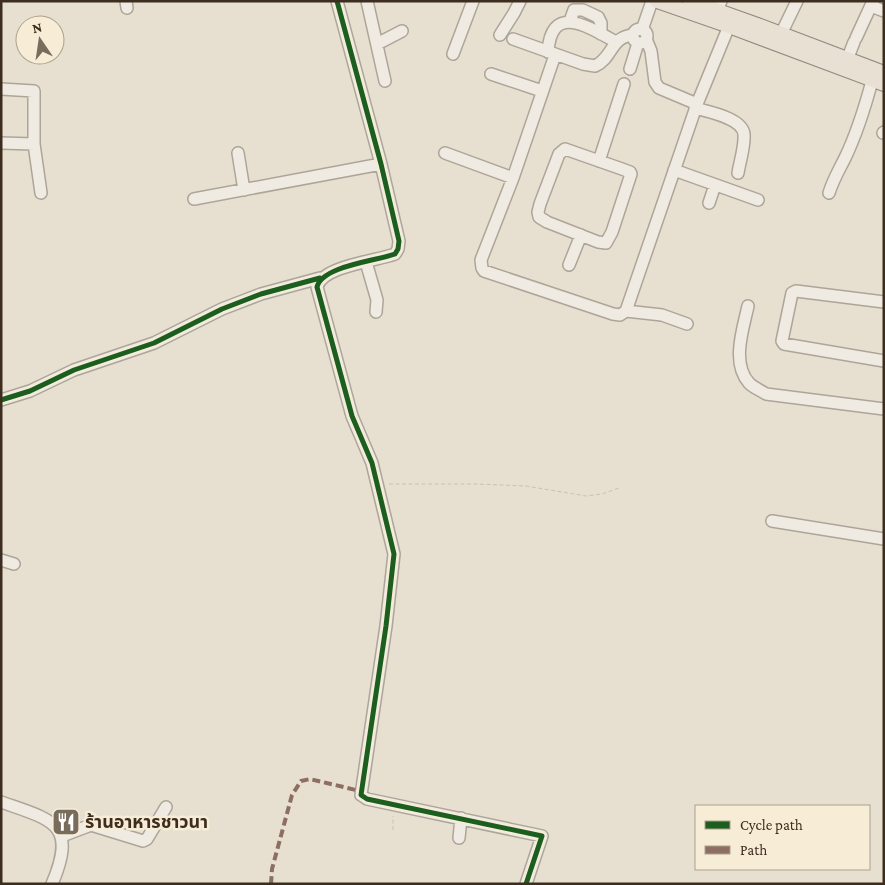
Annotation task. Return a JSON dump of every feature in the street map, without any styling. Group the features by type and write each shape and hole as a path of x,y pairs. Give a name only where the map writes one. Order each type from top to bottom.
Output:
{"main road":[{"path":"657,1 880,80"},
{"path":"690,1 719,6 781,34 848,60 880,80"}],"street":[{"path":"1,400 30,391 74,370 154,344 222,309 261,294 320,278 330,272 394,254 398,249 397,230 337,1"},
{"path":"367,1 385,81"},
{"path":"453,54 472,1"},
{"path":"500,35 520,1"},
{"path":"630,69 652,1"},
{"path":"781,34 797,1"},
{"path":"848,60 872,3 884,10"},
{"path":"616,42 601,34 601,23 598,17 583,10 574,10 570,22 563,23 550,35 552,54 542,92 481,260 484,271 620,315 626,311 696,106 729,26"},
{"path":"377,44 402,31"},
{"path":"513,39 552,54 595,66 605,60 616,42 622,37 640,37"},
{"path":"640,37 651,51 655,82 659,88 696,106 737,122 742,128 744,143 738,172"},
{"path":"491,74 542,92"},
{"path":"829,192 833,178 845,158 862,116 880,80"},
{"path":"599,161 624,84"},
{"path":"1,89 34,90 34,144 41,193"},
{"path":"1,143 34,144"},
{"path":"562,150 569,150 630,172 631,177 608,241 603,243 581,235 539,217 540,204 562,150"},
{"path":"446,152 512,178"},
{"path":"238,153 244,190"},
{"path":"194,199 381,164"},
{"path":"674,170 758,200"},
{"path":"709,203 715,184"},
{"path":"569,265 581,235"},
{"path":"366,262 376,300 376,312"},
{"path":"320,278 317,292 352,416 357,431 367,448 378,484 392,541 394,568 360,790 361,795 367,799 542,836 526,884"},
{"path":"884,302 796,291 792,293 782,341 784,344 884,361"},
{"path":"748,306 740,340 740,354 742,370 747,381 753,386 766,394 884,409"},
{"path":"626,311 662,315 687,324"},
{"path":"772,521 884,539"},
{"path":"1,560 14,564"},
{"path":"1,802 42,816 54,825 62,836 59,866 52,884"},
{"path":"62,836 90,825 143,841 148,839 166,807"},
{"path":"459,838 461,818"}],"path":[{"path":"378,484 526,486 586,496 602,494 619,488"},
{"path":"390,803 393,818 392,830"}],"marked path":[{"path":"271,884 272,869 292,795 301,781 310,779 360,791"}],"cycle path":[{"path":"337,1 381,164 399,241 395,254 339,269 321,280 317,287 352,416 372,463 394,554 386,626 361,795 367,799 542,836 526,884"},
{"path":"1,400 30,391 74,370 154,343 222,309 261,294 320,278"}],"place":[{"name":"ร้านอาหารชาวนา","path":"66,822"}]}
